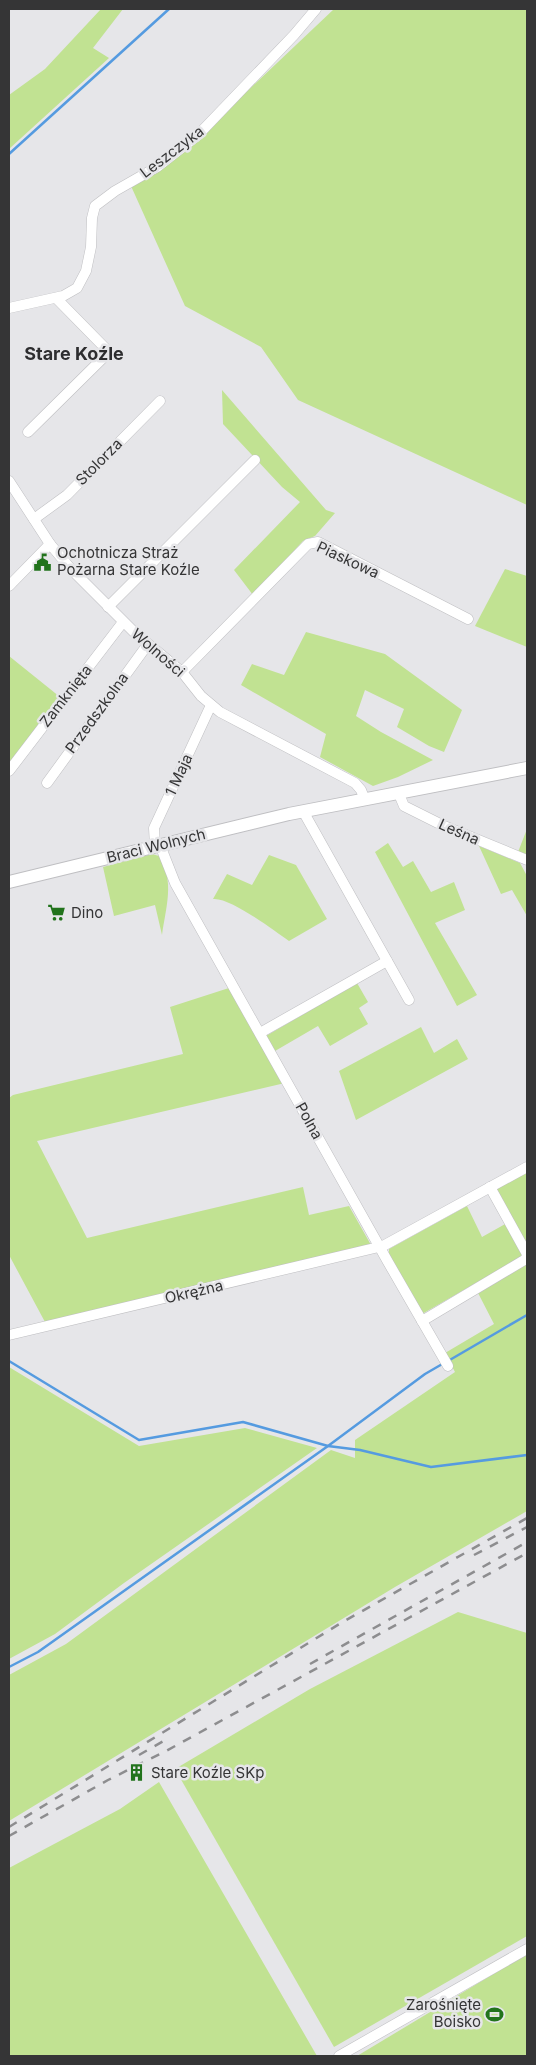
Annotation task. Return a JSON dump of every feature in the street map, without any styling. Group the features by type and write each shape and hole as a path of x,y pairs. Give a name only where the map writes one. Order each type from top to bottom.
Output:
{"main road":[{"name":"Braci Wolnych","path":"9,882 303,812 527,768"}],"street":[{"name":"Leszczyka","path":"9,308 56,298 73,291 84,277 91,247 92,218 95,206 157,166 198,135 294,35 316,9"},
{"path":"28,432 109,352 56,298"},
{"name":"Stolorza","path":"34,519 67,495 160,401"},
{"path":"108,607 255,460"},
{"name":"Wolności","path":"9,482 50,544 70,568 123,622 182,672 201,696 211,705 220,712 355,783 361,790 365,800"},
{"name":"Piaskowa","path":"182,672 312,542 318,542 468,619"},
{"path":"9,586 50,544"},
{"name":"Zamknięta","path":"9,771 123,622"},
{"name":"Przedszkolna","path":"47,783 148,644"},
{"name":"1 Maja","path":"158,845 154,828 211,705"},
{"name":"Leśna","path":"399,794 404,806 450,828 527,860"},
{"path":"303,812 409,1000"},
{"name":"Polna","path":"158,845 175,883 379,1248 446,1363"},
{"path":"260,1033 387,961"},
{"path":"379,1248 394,1242 527,1167"},
{"path":"422,1320 526,1258 527,1254 490,1187"},
{"name":"Okrężna","path":"9,1335 379,1248"},
{"path":"339,2056 527,1949"}],"green space":[{"path":"101,9 123,9 93,48 109,58 9,149 9,95 45,69"},
{"path":"334,9 527,9 527,505 298,400 261,347 185,306 131,186 206,130"},
{"path":"222,390 326,510 335,513 315,536 303,541 253,595 234,570 300,502 282,487 223,424"},
{"path":"505,569 527,576 527,647 475,626"},
{"path":"306,632 385,654 462,710 444,752 429,746 397,727 404,709 365,690 356,716 433,760 398,777 373,786 320,757 326,734 241,685 252,664 284,675"},
{"path":"9,656 60,697 9,765"},
{"path":"527,829 527,856 518,852"},
{"path":"388,843 403,867 413,861 431,892 454,882 465,910 435,923 477,995 457,1006 375,852"},
{"path":"479,846 520,863 527,876 527,916 512,890 501,894"},
{"path":"152,854 159,856 167,875 168,894 162,935 155,905 114,916 103,867"},
{"path":"269,855 296,865 327,919 289,941 230,903 213,899 227,874 252,885"},
{"path":"357,983 368,1002 359,1008 368,1024 330,1046 318,1026 275,1051 266,1036"},
{"path":"232,987 285,1083 37,1141 87,1238 303,1187 309,1215 349,1206 371,1245 45,1322 9,1255 9,1098 13,1095 183,1054 170,1007"},
{"path":"421,1027 434,1053 457,1039 468,1059 356,1120 339,1071"},
{"path":"527,1171 527,1249 494,1188"},
{"path":"467,1206 482,1237 507,1223 523,1256 422,1314 389,1255 389,1249"},
{"path":"527,1261 527,1511 395,1587 9,1821 9,1675 66,1644 331,1450 355,1458 355,1440 455,1372 445,1353 494,1324 477,1291"},
{"path":"9,1367 139,1446 245,1428 317,1448 124,1583 55,1634 9,1659"},
{"path":"458,1612 527,1633 527,1936 334,2047 175,1769 310,1689"},
{"path":"159,1782 317,2056 9,2056 9,1868 120,1809"},
{"name":"Zarośnięte Boisko","path":"527,1954 527,2056 357,2056 510,1964"}],"waterway":[{"path":"9,154 169,9"},
{"path":"448,1361 527,1315"},
{"path":"9,1361 139,1440 243,1422 328,1446 360,1450 431,1467 527,1455"},
{"path":"9,1667 38,1652 328,1446 425,1374 444,1363"}],"railway":[{"path":"9,1827 341,1623 527,1518"},
{"path":"474,1555 527,1527"},
{"path":"310,1664 527,1542"},
{"path":"9,1836 108,1780 166,1751 527,1553"},
{"path":"139,1755 167,1739"}],"place":[{"name":"Ochotnicza Straż Pożarna Stare Koźle","path":"43,562"},
{"name":"Dino","path":"57,913"},
{"name":"Stare Koźle SKp","path":"137,1773"},
{"name":"Zarośnięte Boisko","path":"495,2014"}],"district":[{"name":"Stare Koźle","path":"74,354"}]}
